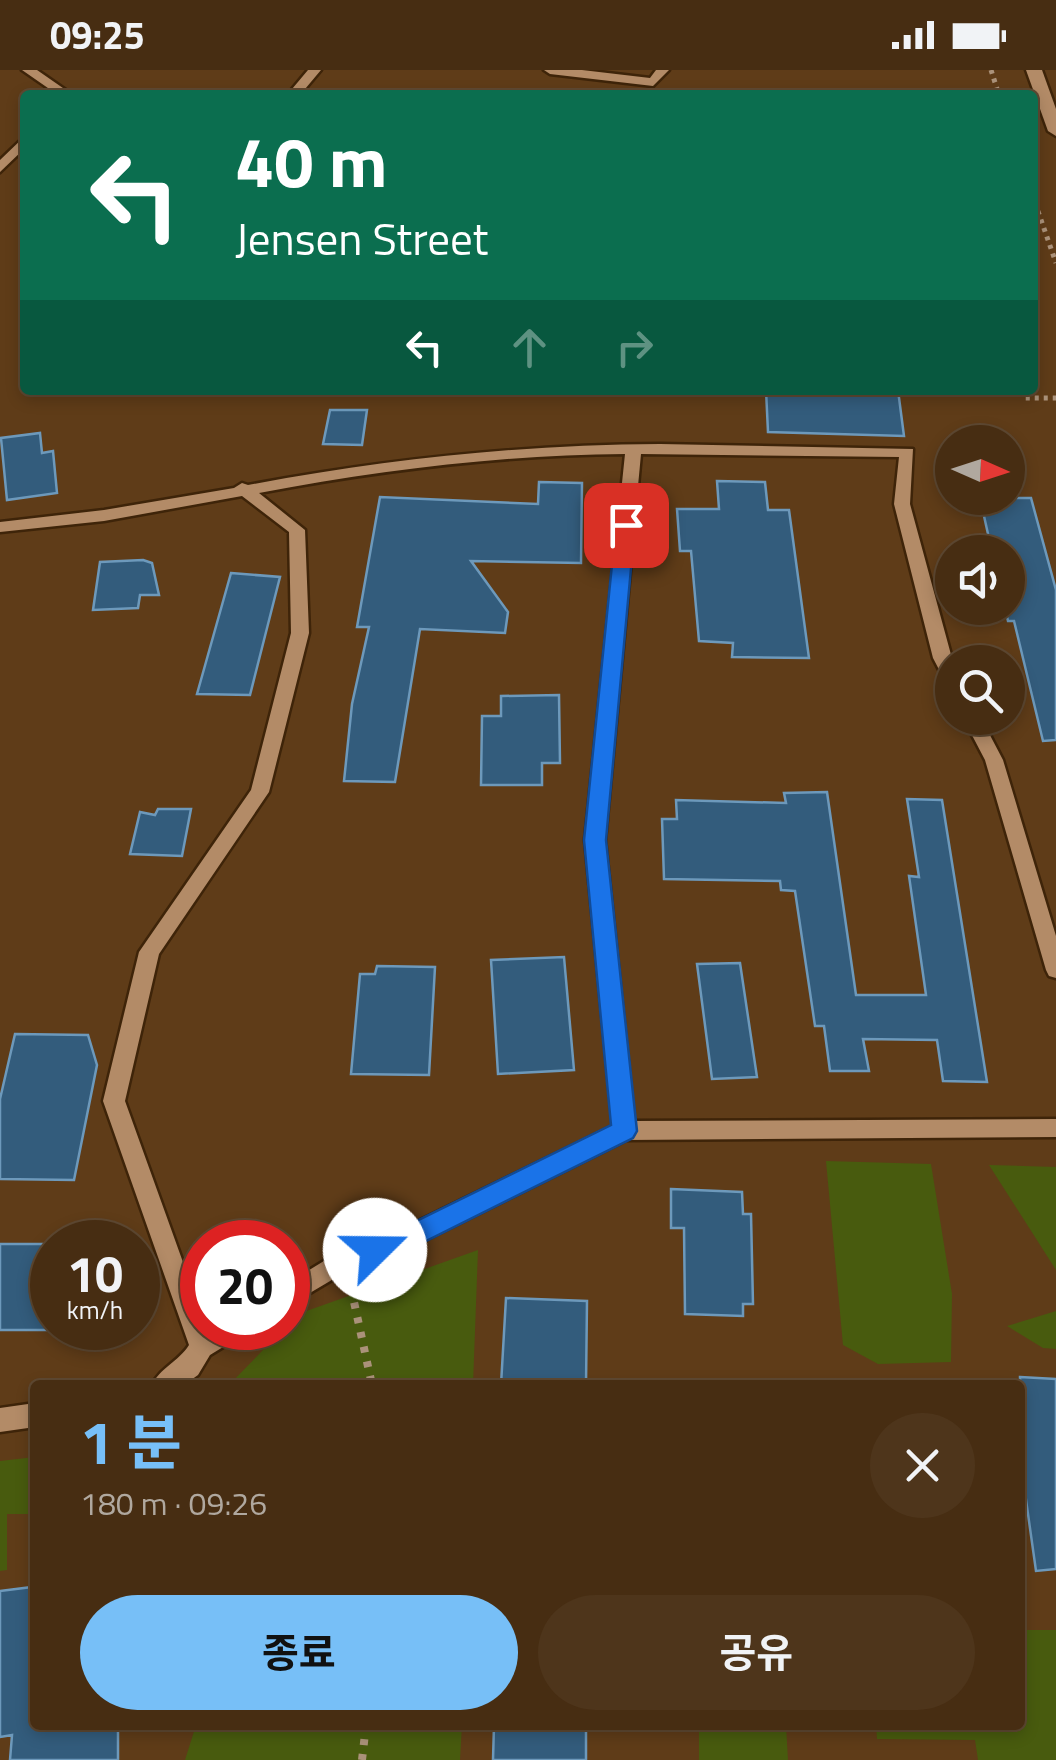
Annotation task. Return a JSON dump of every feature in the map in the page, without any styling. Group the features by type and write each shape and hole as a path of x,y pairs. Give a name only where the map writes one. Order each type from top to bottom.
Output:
{"main road":[{"path":"1034,70 1056,131"}],"lane":[{"path":"28,70 58,90"},
{"path":"296,90 314,70"},
{"path":"550,70 585,80 652,82 662,70"},
{"path":"638,90 643,80"},
{"path":"0,168 20,146"},
{"path":"624,1131 595,840 633,450"},
{"path":"0,526 70,522 242,488 414,462 527,451 907,452 902,504 939,645"},
{"path":"180,1284 114,1100 149,952 260,792 300,633 298,530 242,488"},
{"path":"981,735 994,760 1056,970"},
{"path":"310,1281 345,1260 405,1239 624,1131 1056,1128"},
{"path":"171,1380 189,1367 200,1350"},
{"path":"0,1420 30,1416"}],"path":[{"path":"1038,211 1056,263"},
{"path":"1024,395 1056,398"},
{"path":"345,1260 371,1380"},
{"path":"362,1760 365,1730"}],"green space":[{"path":"826,1161 931,1164 952,1294 951,1362 878,1364 843,1345"},
{"path":"989,1165 1056,1167 1056,1270"},
{"path":"478,1250 473,1380 234,1380 263,1350 310,1350 310,1310"},
{"path":"1056,1311 1056,1349 1043,1348 1007,1326"},
{"path":"30,1458 30,1514 7,1514 7,1570 0,1571 0,1461"},
{"path":"1025,1630 1056,1630 1056,1760 978,1760 975,1740 877,1739 876,1730 1025,1730"},
{"path":"194,1730 462,1730 460,1760 185,1760"},
{"path":"699,1730 786,1730 788,1760 699,1760"}],"building":[{"path":"766,395 899,395 904,436 768,432"},
{"path":"330,410 367,410 362,445 323,444"},
{"path":"40,433 42,453 53,451 57,493 7,500 1,438"},
{"path":"717,481 765,482 768,510 789,510 809,658 732,657 733,643 699,641 691,551 680,551 677,509 719,509"},
{"path":"539,482 582,483 581,563 471,561 508,612 505,633 420,629 395,782 344,781 352,704 369,627 357,627 380,497 538,504"},
{"path":"1025,498 1031,498 1056,590 1056,740 1043,741 1025,667 1025,645 1020,645 1015,625 1025,625 1025,535 988,535 984,515 1025,515"},
{"path":"100,562 152,563 159,595 140,595 138,608 93,610"},
{"path":"231,573 280,577 250,695 197,694"},
{"path":"559,695 560,763 542,763 542,785 481,785 482,716 501,716 501,696"},
{"path":"827,792 856,995 926,995 909,876 919,877 907,799 942,800 987,1082 943,1081 937,1040 863,1039 869,1071 830,1071 824,1026 815,1026 795,891 781,890 780,881 664,879 662,819 677,819 676,800 786,803 784,793"},
{"path":"158,809 191,809 182,856 130,854 140,812 155,815"},
{"path":"564,957 574,1070 498,1074 491,960"},
{"path":"740,963 757,1077 712,1079 697,964"},
{"path":"377,966 435,967 429,1075 351,1074 360,974 375,974"},
{"path":"15,1034 88,1035 97,1065 74,1180 0,1179 0,1099"},
{"path":"671,1189 742,1192 743,1214 751,1214 753,1304 743,1304 743,1316 685,1314 684,1228 671,1228"},
{"path":"0,1244 30,1244 30,1330 0,1330"},
{"path":"506,1298 587,1301 586,1380 501,1380"},
{"path":"1056,1379 1056,1569 1036,1571 1025,1493 1025,1380 1020,1380"},
{"path":"30,1587 30,1730 118,1730 118,1760 10,1760 12,1735 0,1737 0,1591"},
{"path":"494,1730 586,1730 586,1760 493,1760"}],"route":[{"path":"375,1250 405,1239 624,1131 595,840 626,525"}]}
